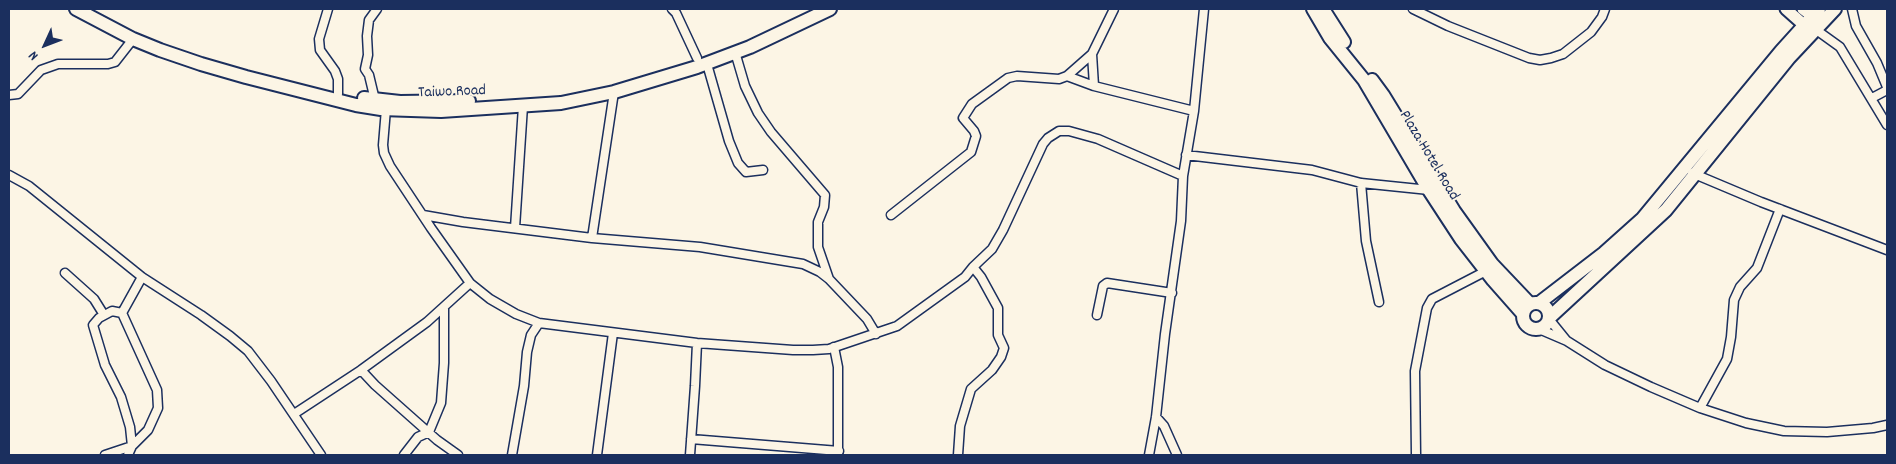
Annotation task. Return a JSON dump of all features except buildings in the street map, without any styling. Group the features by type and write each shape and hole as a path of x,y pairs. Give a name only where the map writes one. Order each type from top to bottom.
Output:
{"main road":[{"name":"Taiwo Road","path":"76,9 133,39 201,64 246,77 356,105 386,110 441,111 561,103 614,92 702,61 813,9"},
{"name":"Taiwo Road","path":"87,9 169,47 265,76 338,94 400,102 482,101 564,96 633,80 735,52 782,33 830,9"},
{"name":"Plaza Hotel Road","path":"1313,9 1330,38 1364,80 1429,190 1461,239 1486,271 1531,307"},
{"name":"Plaza Hotel Road","path":"1323,9 1338,34 1382,95 1454,211 1492,264 1531,307"},
{"path":"1786,9 1813,18"},
{"path":"1689,171 1666,210 1549,319 1546,324 1539,329 1527,326 1524,320 1531,307 1604,253 1642,219 1689,171 1813,18 1835,9"},
{"path":"1531,307 1547,309 1549,319"}],"street":[{"path":"328,9 319,39 320,50 335,71 338,79 338,94"},
{"path":"375,100 369,75 365,69 368,55 366,36 369,20 377,9"},
{"path":"672,9 702,61 728,141 738,163 746,172 763,170"},
{"path":"891,215 971,152 976,136 963,118 972,104 1008,78 1017,76 1060,79 1067,76 1092,54 1114,9"},
{"path":"1149,455 1156,417 1165,334 1181,221 1183,176 1194,111 1204,9"},
{"path":"1413,9 1448,26 1528,58 1540,60 1563,54 1591,32 1602,18 1605,9"},
{"path":"1852,9 1856,26 1877,63 1887,89 1872,98"},
{"path":"1813,18 1840,47 1887,125"},
{"path":"9,95 18,94 41,70 58,64 108,64 115,62 133,39"},
{"path":"735,52 745,86 758,113 771,132 825,195 824,207 818,222 818,247 829,279"},
{"path":"1092,54 1094,86"},
{"path":"1067,76 1094,86 1194,111"},
{"path":"592,238 614,92"},
{"path":"515,228 523,106"},
{"path":"386,110 383,145 384,153 390,166 470,283 490,300 516,314 540,323 697,343 813,350 834,347 876,334 908,319 965,277 992,249 1003,230 1043,144 1048,138 1059,131 1070,131 1098,139 1183,176"},
{"path":"1186,155 1312,170 1361,183 1429,190"},
{"path":"1689,171 1780,209 1887,250"},
{"path":"9,175 29,186 48,200 142,277 202,315 248,351 321,455"},
{"path":"1361,183 1366,241 1379,302"},
{"path":"1700,408 1726,359 1731,336 1734,300 1740,287 1757,268 1780,209"},
{"path":"423,215 463,222 592,238 700,246 803,264 820,272 829,279 867,319 876,334"},
{"path":"958,455 960,426 971,389 992,370 1001,357 1004,348 998,335 998,308 981,277 973,267"},
{"path":"1416,455 1415,370 1427,308 1432,300 1486,271"},
{"path":"65,273 94,299 104,316"},
{"path":"122,313 142,277"},
{"path":"294,414 427,322 470,283"},
{"path":"1097,315 1103,286 1107,283 1172,292"},
{"path":"404,455 418,437 429,432 441,403 444,363 444,307"},
{"path":"122,313 112,312 99,318 93,326 105,364 121,397 130,427 132,446"},
{"path":"122,313 157,390 158,408 148,430 132,446 128,455"},
{"path":"1549,319 1567,341"},
{"path":"512,455 524,386 527,352 531,335 540,323"},
{"path":"1539,329 1567,341 1605,365 1700,408 1746,424 1784,431 1827,432 1887,425"},
{"path":"597,455 614,333"},
{"path":"690,455 696,386 697,343"},
{"path":"690,439 838,453 838,367 834,347"},
{"path":"360,370 429,432 458,455"},
{"path":"1156,417 1164,426 1177,455"},
{"path":"106,455 132,446"}]}
